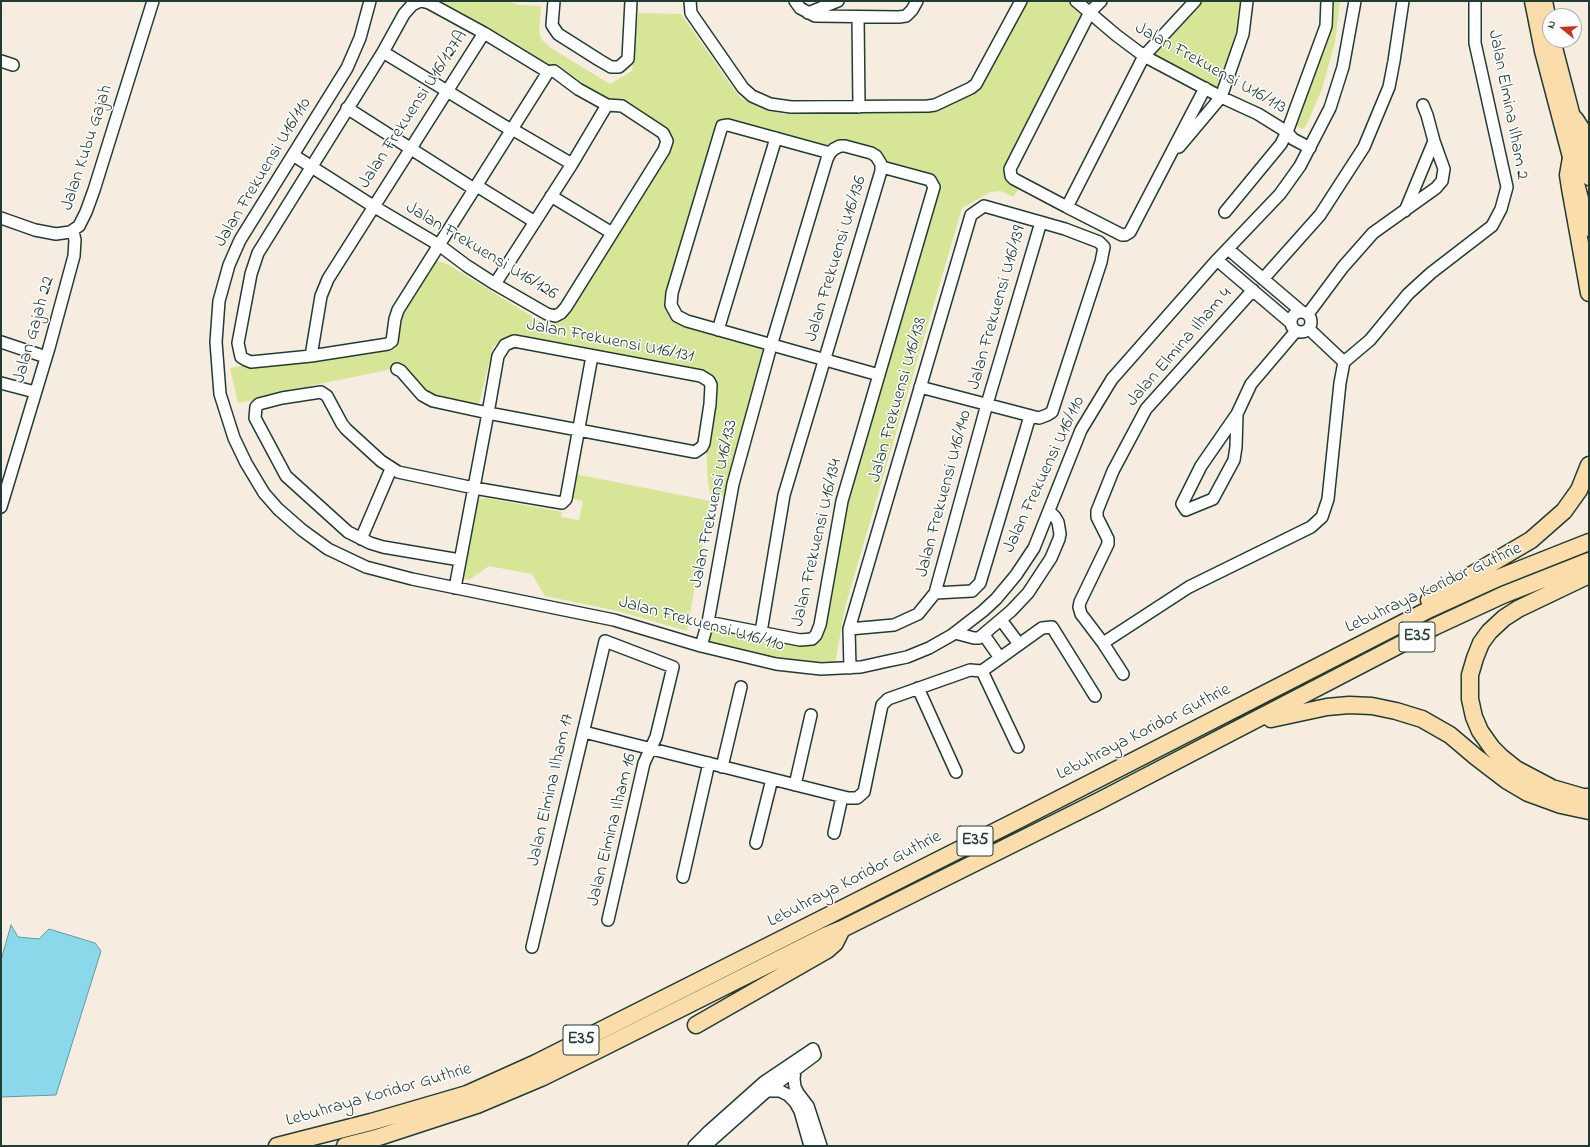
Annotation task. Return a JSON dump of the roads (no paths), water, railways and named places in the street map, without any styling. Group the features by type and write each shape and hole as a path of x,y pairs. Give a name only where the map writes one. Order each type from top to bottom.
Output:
{"highway":[{"path":"1575,119 1589,143"},
{"path":"1571,158 1568,175 1589,293"},
{"path":"1300,676 1531,540 1564,511 1579,490 1589,465"},
{"name":"Lebuhraya Koridor Guthrie","path":"277,1146 371,1122 467,1094 522,1069 1430,609 1498,578 1589,542"},
{"name":"Lebuhraya Koridor Guthrie","path":"345,1146 376,1138 477,1105 534,1081 824,936 842,929 1099,802 1434,628 1504,595 1589,561"},
{"path":"1589,575 1518,609 1504,618 1489,632 1481,644 1470,675 1470,699 1474,717 1480,731 1492,748 1516,769 1552,788 1583,797 1589,797"},
{"path":"1249,723 1327,707 1349,705 1372,706 1396,711 1422,720 1450,735 1506,780 1528,793 1561,805 1589,811"},
{"path":"696,1025 827,950 835,943 842,929"}],"main road":[{"path":"1532,1 1542,51 1589,229"},
{"path":"1555,48 1575,119 1589,178"}],"street":[{"name":"Jalan Kubu Gajah","path":"1,218 46,233 56,234 73,231 83,219 89,205 153,1"},
{"name":"Jalan Frekuensi U16/110","path":"370,1 360,38 346,68 240,240 229,265 219,301 216,342 220,394 234,438 246,463 264,493 278,509 302,530 328,549 372,569 455,588 614,620 702,646 776,664 821,669 850,668 907,657 929,648 955,633 991,603 1016,575 1034,548 1081,430 1112,379 1217,260 1280,194 1300,166 1330,108 1343,67 1355,1"},
{"path":"495,284 572,164 607,105 578,89 554,71 548,72 484,33 429,3 420,1 408,9 383,52 258,252 251,274 238,343 241,357 251,362 311,356 390,343 393,339 395,319 398,310 548,72"},
{"path":"554,1 552,25 558,34 611,67 619,67 628,59 631,1"},
{"path":"795,1 800,8 815,16 858,17 906,16 912,10 917,1"},
{"path":"808,13 838,1"},
{"name":"Jalan Frekuensi U16/113","path":"1076,1 1116,35 1144,56 1221,97 1258,114 1287,132 1296,133 1312,145"},
{"path":"1101,1 1090,12 1010,169 1011,176 1014,179 1122,235 1125,235 1130,232 1205,88"},
{"path":"1067,207 1144,56 1195,1"},
{"path":"1166,164 1221,97 1243,34 1247,1"},
{"path":"1225,212 1281,144 1287,132 1326,26 1326,1"},
{"path":"1263,279 1320,216 1364,147 1389,87 1403,1"},
{"name":"Jalan Elmina Ilham 2","path":"1344,362 1370,340 1408,294 1431,273 1492,226 1501,209 1507,187 1475,43 1475,1"},
{"path":"690,2 690,13 743,88 752,96 770,104 782,106 858,107 935,105 971,88 979,79 1021,2"},
{"path":"858,17 858,107"},
{"name":"Jalan Frekuensi U16/127A","path":"311,356 321,296 328,279 484,33"},
{"path":"383,52 512,130 572,164"},
{"path":"1,62 13,65"},
{"name":"Jalan Frekuensi U16/126","path":"293,155 373,206 439,244 467,266 495,284 547,314 558,315 566,307 664,150 667,141 664,134 622,106 607,105"},
{"path":"1237,414 1236,448 1234,460 1217,492 1213,499 1186,510 1182,504 1201,466 1237,414 1251,384 1294,327 1293,317 1305,313 1373,233 1436,188 1442,181 1444,168 1423,105"},
{"path":"347,108 410,149 535,222"},
{"path":"830,153 728,125 722,126 671,299 674,311 682,319 771,346 879,375 934,187 930,180 882,166"},
{"path":"718,330 776,138"},
{"path":"1405,211 1434,141"},
{"name":"Jalan Frekuensi U16/136","path":"761,632 784,495 882,166 878,159 871,153 840,146 830,153 771,346"},
{"path":"551,196 612,233"},
{"name":"Jalan Frekuensi U16/138","path":"850,668 849,629 971,215 984,206 1041,222"},
{"path":"920,387 1039,418 1047,416 1052,412 1101,262 1104,247 1099,242 1066,229 1041,222"},
{"name":"Jalan Frekuensi U16/139","path":"987,404 1041,222"},
{"name":"Jalan Gajah 22","path":"1,507 46,357 74,256 76,240 73,231"},
{"path":"1217,260 1294,327 1303,332 1309,329 1311,323 1305,313 1228,248"},
{"name":"Jalan Elmina Ilham 4","path":"1123,674 1103,643 1081,614 1079,608 1080,602 1108,544 1108,539 1097,517 1097,511 1113,471 1146,409 1253,290"},
{"path":"1103,643 1189,588 1311,527 1322,517 1328,499 1340,383 1344,362 1309,329"},
{"name":"Jalan Frekuensi U16/131","path":"455,588 498,356 505,345 514,341 701,376 711,385 704,443 702,448 695,452 488,413"},
{"path":"1,342 46,357"},
{"name":"Jalan Frekuensi U16/133","path":"702,646 708,622 732,489 771,346"},
{"path":"460,560 383,547 348,532 286,476 255,418 256,407 262,403 282,398 321,392 327,396 346,429 391,469 403,473 474,488 560,503 564,502 566,499 592,356"},
{"path":"397,369 433,402 488,413"},
{"name":"Jalan Frekuensi U16/134","path":"708,622 800,640 812,639 816,635 820,625 841,508 879,375"},
{"path":"1,383 35,392"},
{"name":"Jalan Frekuensi U16/140","path":"935,593 987,404"},
{"path":"849,629 894,625 918,614 935,593 972,591 980,583 1030,416"},
{"path":"361,538 391,469"},
{"path":"955,633 979,638 1011,611 1028,593 1042,573 1058,544 1060,534 1058,522 1049,511"},
{"path":"1001,620 1019,644"},
{"path":"584,732 795,785 857,798 864,792 882,704 888,699 970,670 982,671 1042,628 1052,627 1095,696"},
{"path":"984,635 1000,658"},
{"name":"Jalan Elmina Ilham 17","path":"532,947 606,641 673,667"},
{"name":"Jalan Elmina Ilham 16","path":"608,920 644,763 656,737 673,667"},
{"path":"982,671 1018,747"},
{"path":"722,767 741,688"},
{"path":"918,688 956,772"},
{"path":"795,785 811,714"},
{"path":"683,877 709,763"},
{"path":"756,843 772,779"},
{"path":"834,833 842,796"},
{"path":"694,1146 764,1082 813,1049 815,1055 767,1091 706,1146"},
{"path":"795,1070 795,1086 798,1093 808,1106 821,1146"},
{"path":"767,1091 780,1091 788,1095 795,1102 800,1111 810,1146"}],"water":[{"path":"11,925 18,937 39,939 49,929 95,943 101,951 56,1095 1,1097 1,960"}]}
